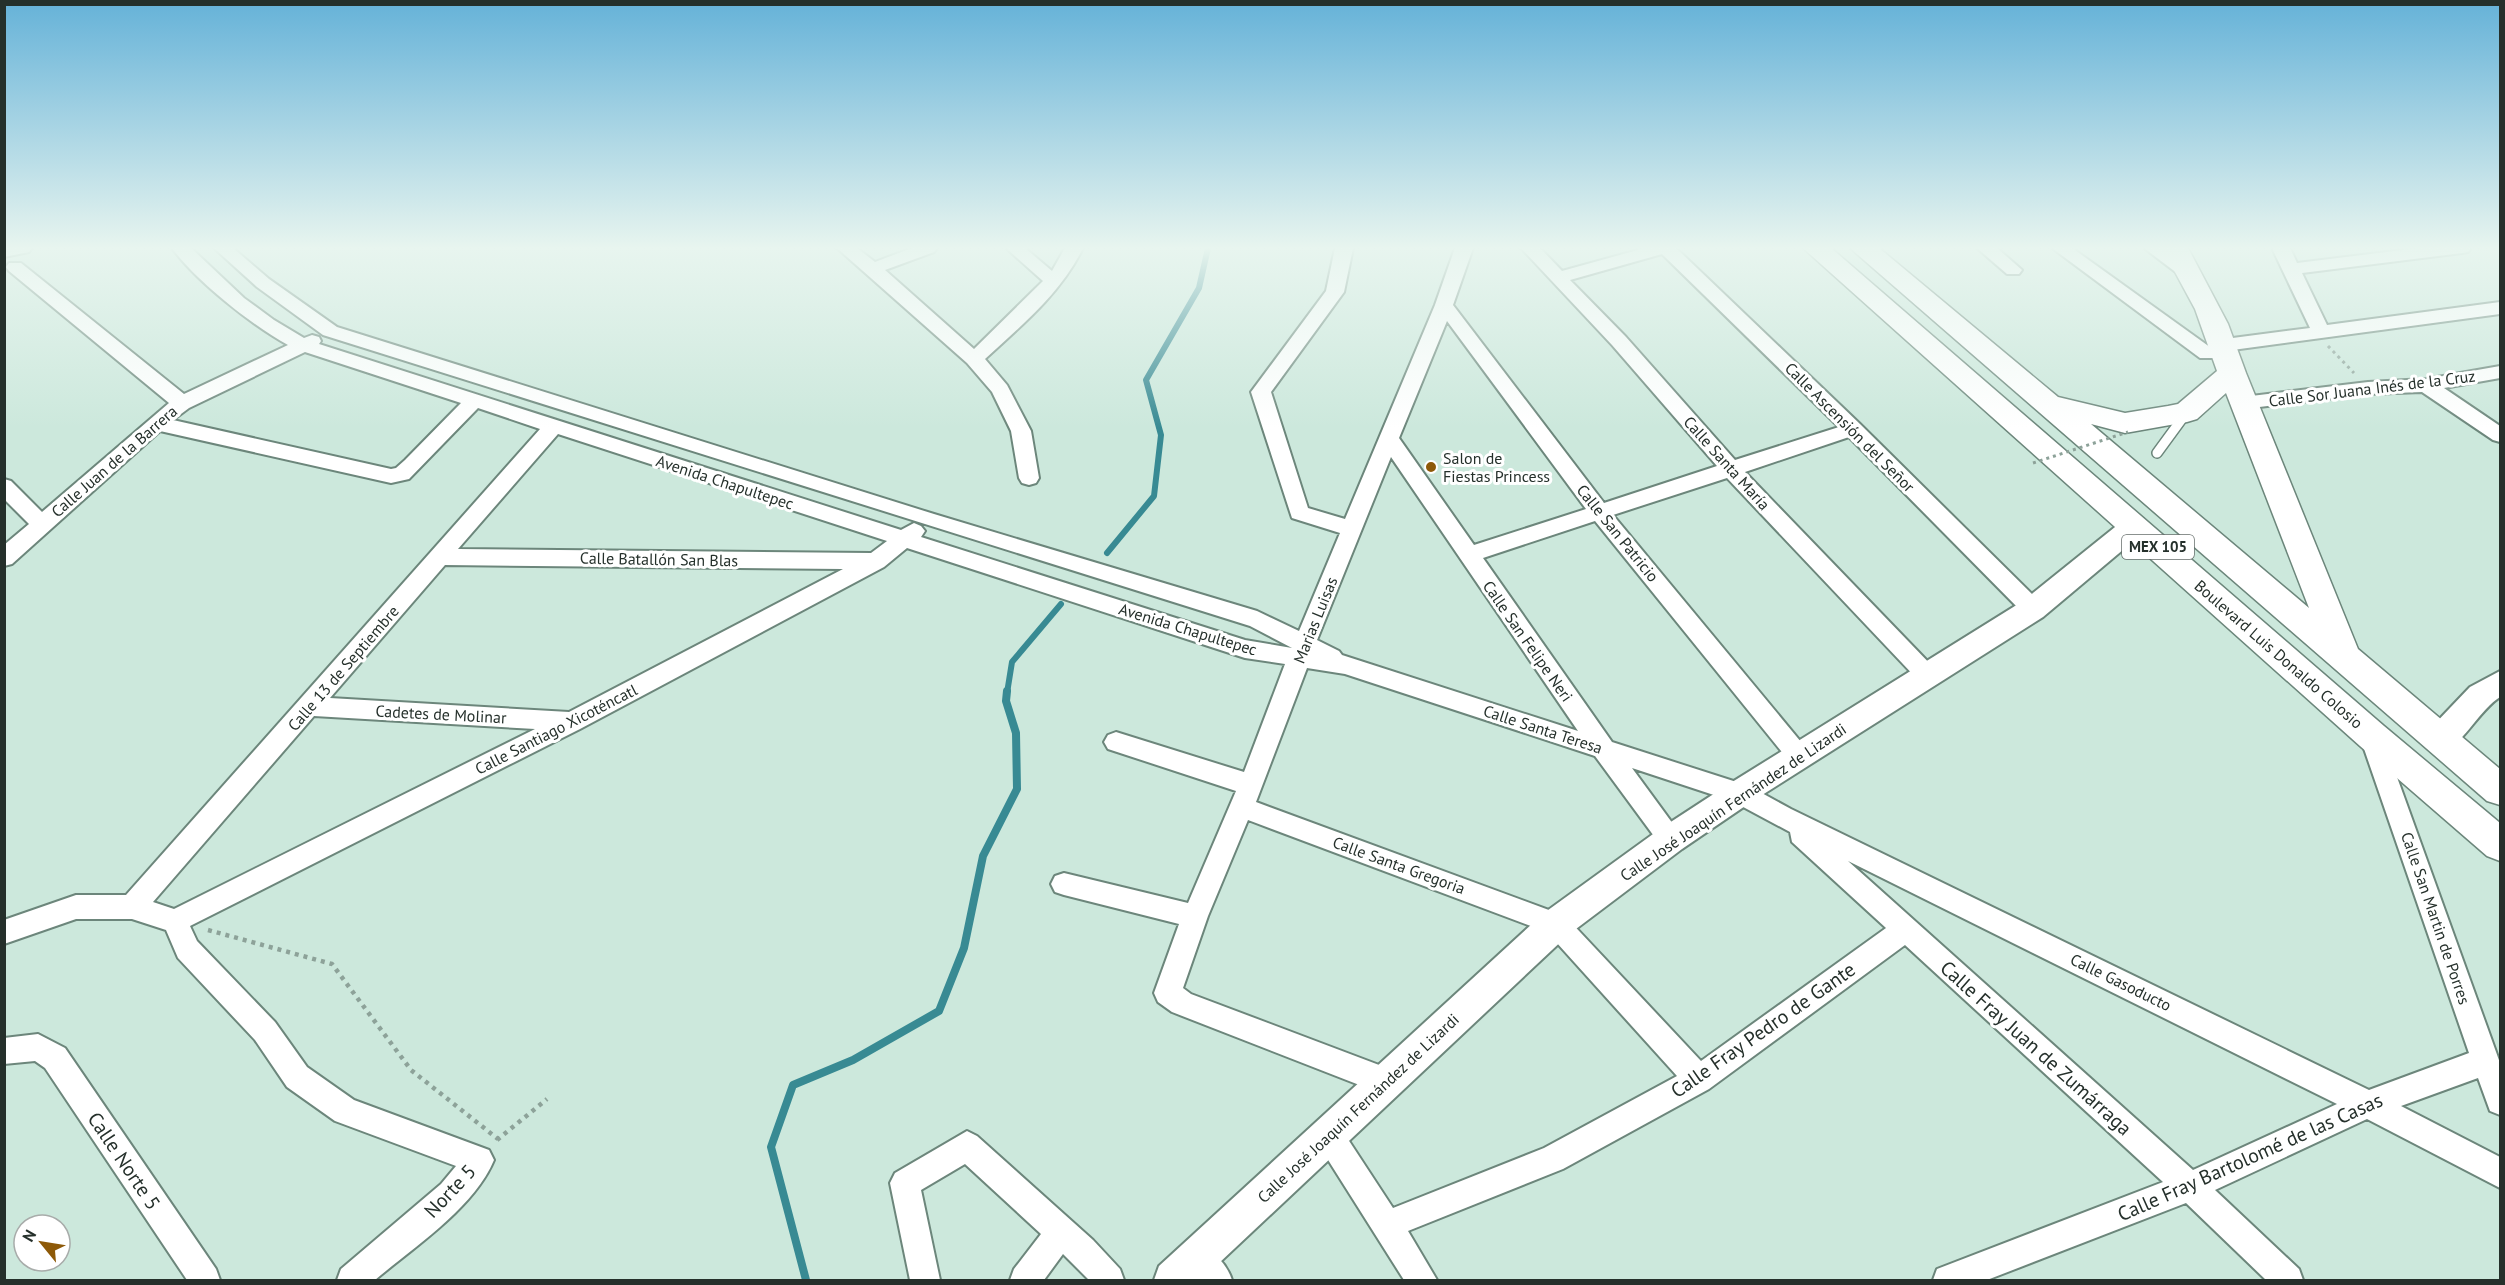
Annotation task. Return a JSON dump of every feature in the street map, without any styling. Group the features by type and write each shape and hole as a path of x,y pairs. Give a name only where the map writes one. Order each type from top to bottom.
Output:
{"main road":[{"name":"Boulevard Luis Donaldo Colosio","path":"1884,308 2372,736 2500,845"},
{"name":"MEX 105","path":"1935,308 2052,405 2346,661 2500,790"},
{"name":"MEX 105","path":"2203,308 2221,358 2243,403 2346,661"},
{"path":"2052,405 2125,423 2187,412 2221,358"}],"street":[{"path":"68,308 182,403"},
{"name":"Avenida Chapultepec","path":"243,308 303,345 553,427 1245,649 1302,650"},
{"name":"Avenida Chapultepec","path":"298,308 330,331 1257,620 1302,650"},
{"path":"917,308 974,359 1000,389 1022,431 1029,477"},
{"path":"974,359 1027,308"},
{"path":"1323,308 1261,392 1299,513 1353,529"},
{"name":"Marias Luisas","path":"1385,1081 1182,1003 1168,993 1195,916 1246,796 1302,650 1443,308"},
{"name":"Calle San Patricio","path":"1446,308 1599,512 1798,755"},
{"name":"Calle Santa María","path":"1586,308 1619,341 1731,469 1928,676"},
{"name":"Calle Ascensión del Señor","path":"1727,308 1853,429 2033,609"},
{"path":"2148,308 2221,358 2318,333 2500,308"},
{"path":"2307,308 2318,333"},
{"name":"Calle Juan de la Barrera","path":"4,558 156,423 182,403 330,331"},
{"name":"Calle Sor Juana Inés de la Cruz","path":"2243,403 2368,388 2427,385 2500,372"},
{"path":"2427,385 2499,432"},
{"path":"156,423 391,476 402,474 407,470 474,401"},
{"name":"Calle 13 de Septiembre","path":"132,908 553,427"},
{"path":"1469,555 1853,429"},
{"name":"Calle San Felipe Neri","path":"1390,440 1603,748 1671,839"},
{"path":"4,486 41,525"},
{"name":"Calle Santiago Xicoténcatl","path":"176,921 572,722 876,561 927,519"},
{"name":"Calle José Joaquín Fernández de Lizardi","path":"1173,1281 1207,1270 1328,1134 1556,924 1671,839 1740,793 2033,609 2134,526"},
{"name":"Calle Batallón San Blas","path":"441,557 876,561"},
{"name":"Calle Santa Teresa","path":"1302,650 1740,793"},
{"path":"2440,739 2480,695 2500,683"},
{"name":"Cadetes de Molinar","path":"310,706 572,722"},
{"name":"Calle San Martin de Porres","path":"2372,736 2500,1101"},
{"name":"Calle Santa Gregoria","path":"1116,742 1556,924"},
{"name":"Calle Gasoducto","path":"1740,793 1782,816 2368,1104 2500,1173"},
{"name":"Calle Fray Juan de Zumárraga","path":"1782,816 2190,1187 2288,1281"},
{"path":"1064,884 1195,916"},
{"path":"4,932 76,908 132,908 176,921 187,949 265,1031 297,1077 345,1111 488,1150"},
{"path":"1556,924 1700,1079"},
{"name":"Calle Fray Pedro de Gante","path":"1387,1225 1553,1159 1700,1079 1905,930"},
{"name":"Calle Norte 5","path":"4,1051 38,1047 55,1058 200,1279"},
{"name":"Calle Fray Bartolomé de las Casas","path":"1948,1281 2190,1187 2368,1104 2486,1061"},
{"path":"1328,1134 1422,1281"},
{"path":"925,1281 905,1183 968,1146 1061,1232 1109,1281"},
{"name":"Norte 5","path":"352,1281 452,1195 488,1150"},
{"path":"1025,1281 1061,1232"}],"lane":[{"path":"2157,453 2187,412"}],"path":[{"path":"2318,333 2368,388"},
{"path":"2033,463 2128,432"},
{"path":"176,921 332,964 411,1070 488,1150 547,1099"}],"waterway":[{"path":"1107,553 1154,496 1161,435 1146,380 1187,308"},
{"path":"1007,693 1012,662 1061,604"},
{"path":"806,1280 771,1147 793,1085 853,1060 939,1011 964,948 983,856 1017,789 1016,733 1006,701 1007,691"}],"place":[{"name":"Salon de Fiestas Princess","path":"1431,467"}]}
